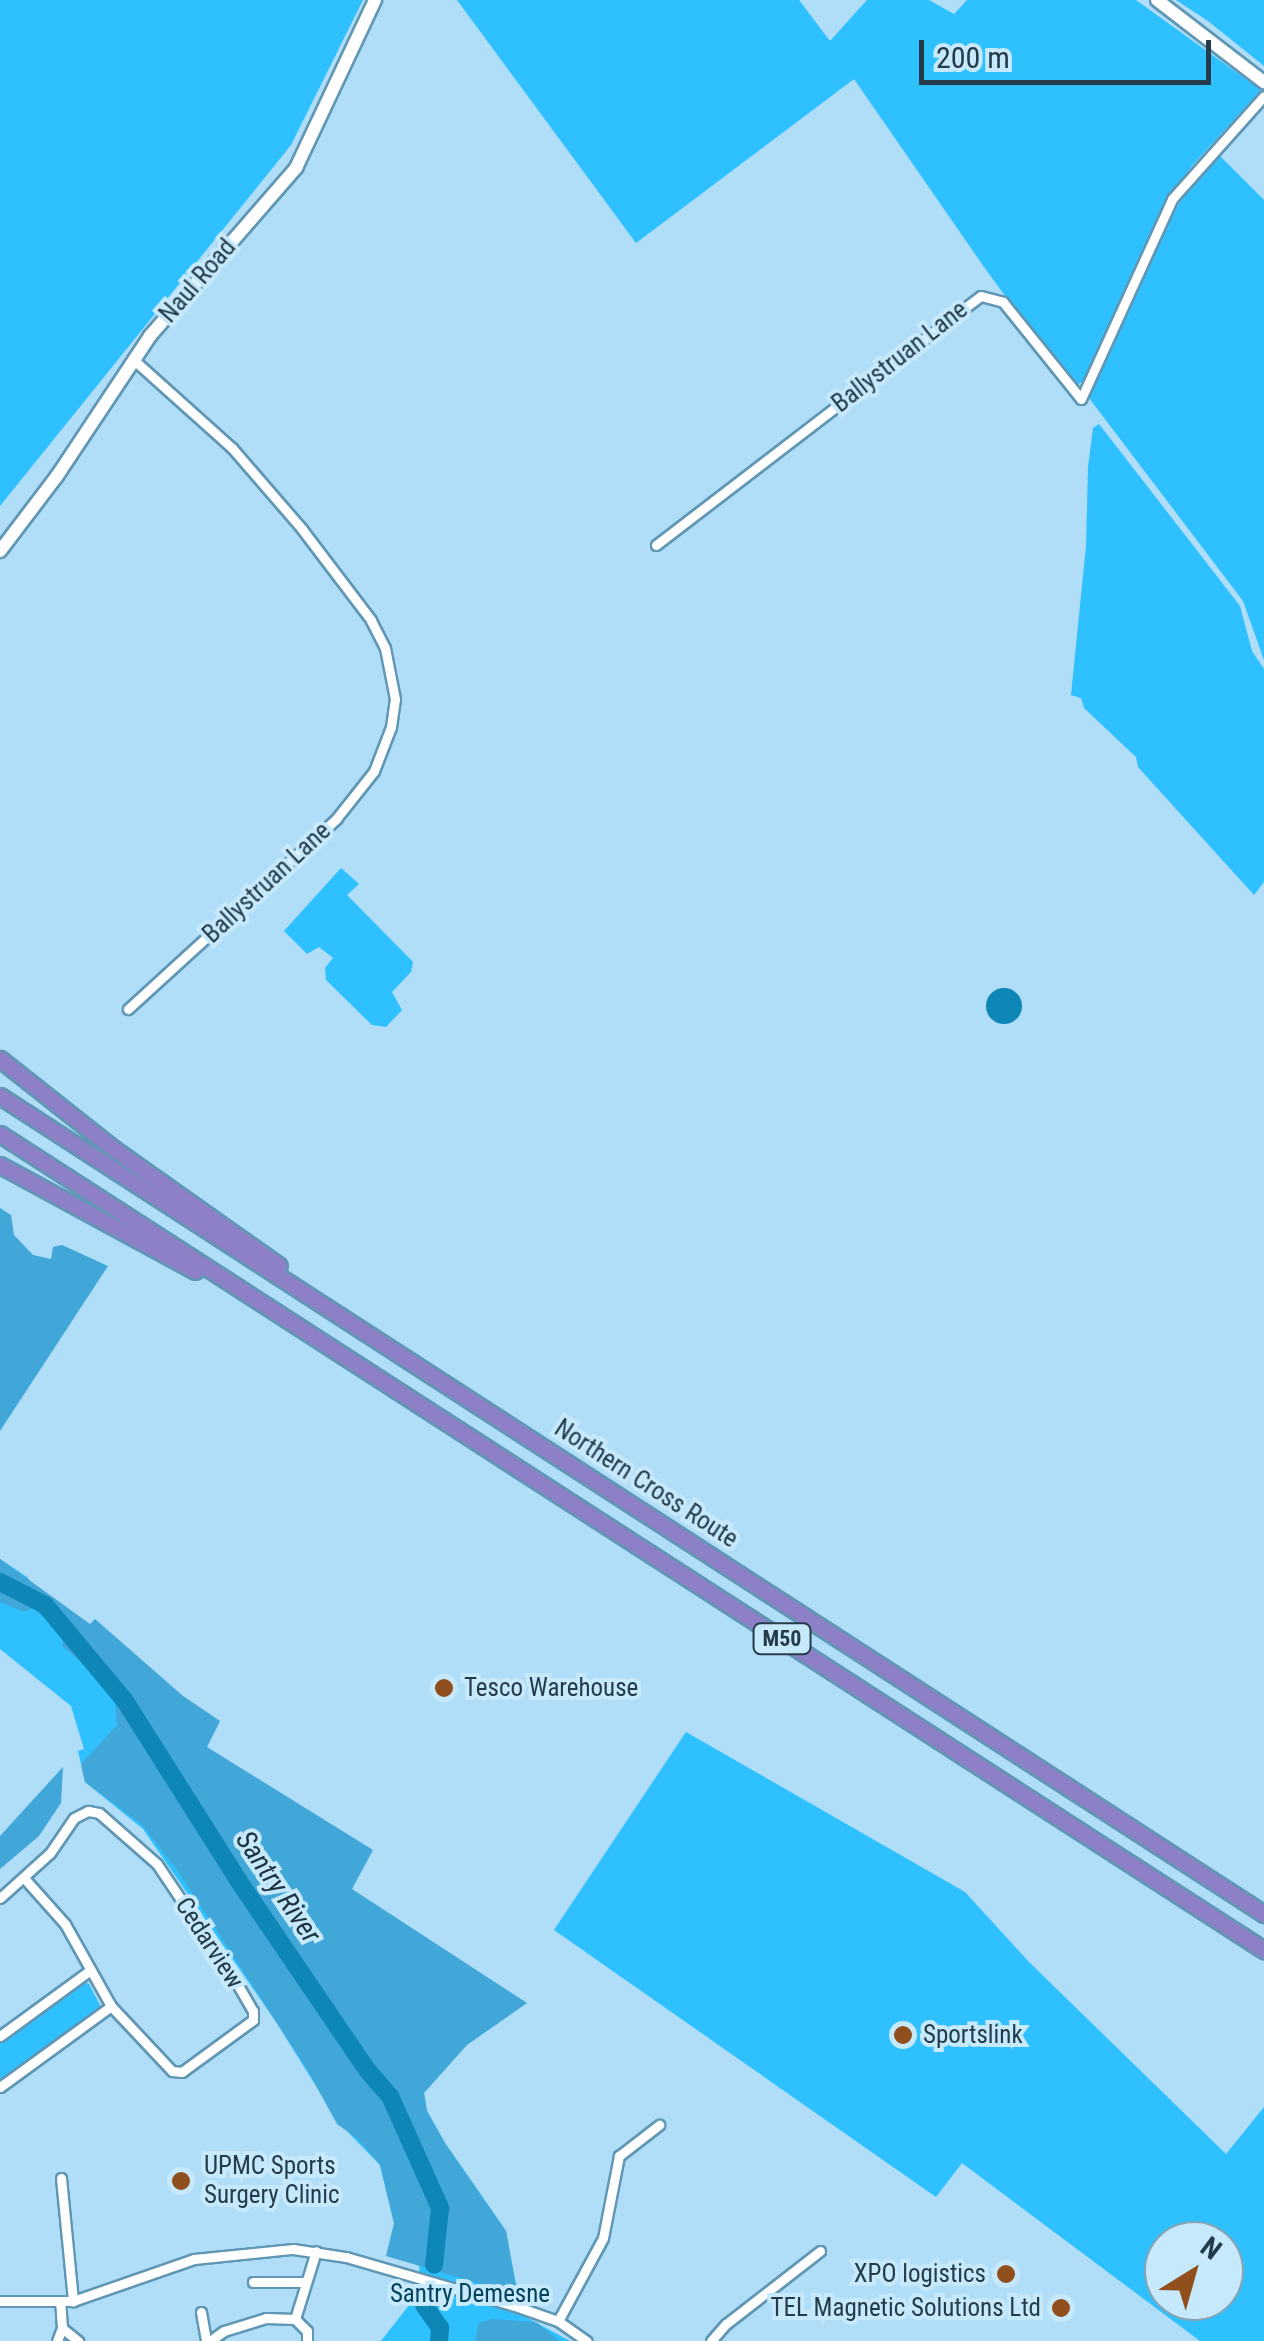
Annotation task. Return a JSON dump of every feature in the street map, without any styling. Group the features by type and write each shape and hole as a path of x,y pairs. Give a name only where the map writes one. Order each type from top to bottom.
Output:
{"highway":[{"path":"0,1059 114,1148 421,1367"},
{"name":"Northern Cross Route","path":"0,1096 1264,1914"},
{"name":"M50","path":"0,1134 1264,1950"},
{"path":"0,1166 300,1328"}],"main road":[{"name":"Naul Road","path":"0,551 180,298 296,168 323,119 375,0"},
{"path":"1157,0 1264,82"}],"street":[{"name":"Ballystruan Lane","path":"656,545 981,296 1003,302 1081,399 1172,199 1264,96"},
{"name":"Ballystruan Lane","path":"128,1009 336,819 374,772 391,728 395,698 384,648 371,620 302,529 232,448 134,360"},
{"name":"Cedarview","path":"0,1898 50,1854 74,1818 92,1810 106,1816 158,1864 254,2016 246,2026 179,2074 137,2038 89,1971 65,1924 24,1878"},
{"path":"0,2036 89,1971"},
{"path":"0,2087 112,2006"},
{"path":"558,2321 603,2238 619,2156 659,2126"},
{"path":"60,2178 73,2301"},
{"path":"0,2301 73,2301 194,2259 270,2249 316,2252 558,2321 587,2341"},
{"path":"710,2341 820,2251"},
{"path":"295,2320 316,2252"},
{"path":"253,2282 306,2282"},
{"path":"57,2341 62,2328 60,2302"},
{"path":"201,2312 208,2341 247,2322 295,2320 307,2330 307,2341"},
{"path":"62,2328 78,2341"}],"green space":[{"path":"0,0 363,0 291,145 0,506"},
{"path":"457,0 799,0 830,41 867,0 929,0 954,14 967,0 1136,0 1261,90 1191,167 1162,210 1086,379 1077,385 1069,383 984,267 854,79 636,243"},
{"path":"1176,0 1264,0 1264,66 1208,21"},
{"path":"1217,153 1264,200 1264,660 1243,601 1089,398 1151,254 1180,202"},
{"path":"1099,424 1240,606 1252,651 1264,669 1264,882 1254,895 1138,767 1136,757 1084,708 1081,698 1071,695 1086,546 1088,467 1093,428"},
{"path":"341,868 359,884 347,895 413,962 411,972 392,992 402,1010 386,1027 372,1025 326,980 325,968 333,958 319,947 307,954 284,931"},
{"name":"Santry Demesne","path":"0,1559 27,1577 424,2093 427,2111 445,2143 506,2231 520,2314 570,2341 381,2341 420,2291 419,2259 394,2223 380,2165 339,2123 276,2022 143,1829 85,1782 78,1751 84,1749 71,1706 0,1649"},
{"name":"Sportslink","path":"686,1732 965,1892 1029,1962 1226,2154 1264,2107 1264,2341 1200,2341 1173,2321 1244,2321 1244,2221 1144,2221 1144,2299 962,2163 936,2197 554,1930"},
{"path":"82,1982 89,1984 101,2007 0,2082 0,2040"}],"shaded area":[{"path":"1004,988 1017,993 1022,1006 1017,1019 1004,1024 991,1019 986,1006 991,993"},
{"path":"0,1208 11,1215 14,1235 33,1255 51,1259 53,1247 62,1245 108,1266 0,1431"},
{"path":"0,1559 90,1624 95,1619 183,1696 220,1721 207,1747 373,1850 352,1889 527,2003 467,2045 424,2093 427,2111 445,2143 506,2231 518,2295 386,2256 394,2223 380,2165 358,2139 337,2124 307,2069 175,1867 141,1824 85,1782 81,1764 117,1725 114,1690 62,1646 65,1632 33,1608 24,1612 0,1602"},
{"path":"63,1767 61,1803 39,1836 0,1869 0,1836"},
{"path":"492,2319 536,2322 559,2341 475,2341 479,2323"}],"waterway":[{"name":"Santry River","path":"0,1582 45,1605 125,1701 238,1880 368,2071 390,2096 440,2208 434,2265"},
{"name":"Santry River","path":"424,2305 440,2328 439,2341"}],"place":[{"name":"Tesco Warehouse","path":"444,1688"},
{"name":"Sportslink","path":"903,2035"},
{"name":"UPMC Sports Surgery Clinic","path":"181,2181"},
{"name":"XPO logistics","path":"1006,2274"},
{"name":"TEL Magnetic Solutions Ltd","path":"1061,2308"}]}
